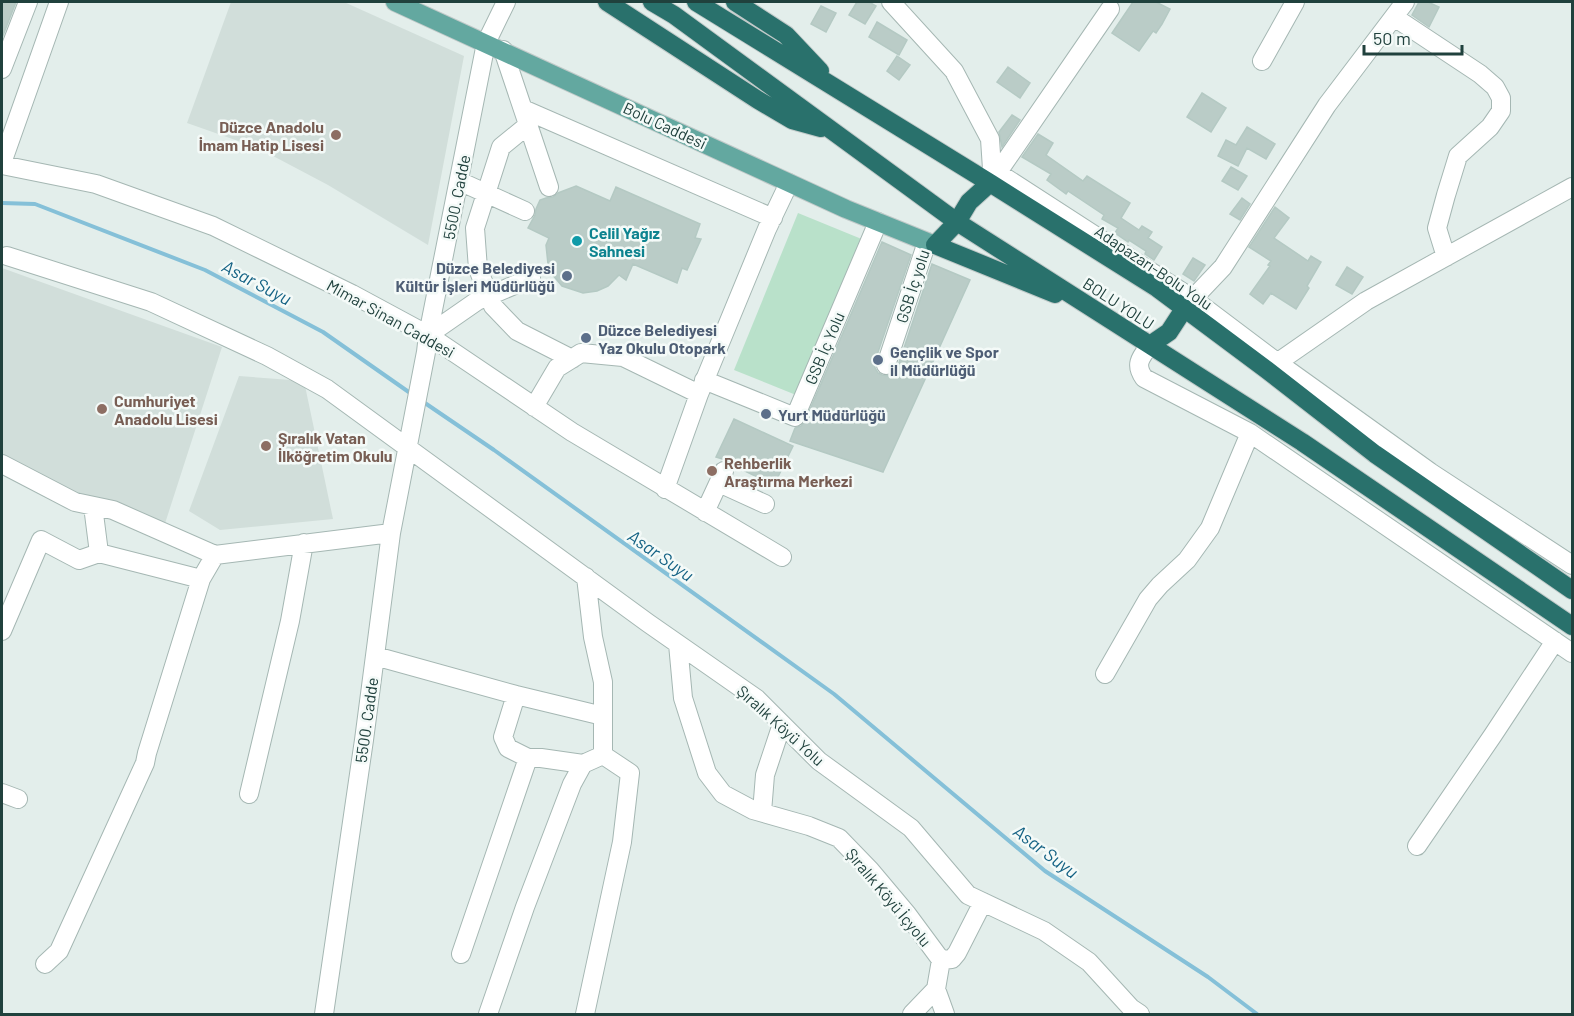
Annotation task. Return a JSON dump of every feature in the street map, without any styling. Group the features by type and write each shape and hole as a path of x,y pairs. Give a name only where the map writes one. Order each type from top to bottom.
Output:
{"highway":[{"path":"607,2 792,120 833,132"},
{"name":"BOLU YOLU","path":"652,2 683,22 957,222 1302,442 1572,626"},
{"name":"Adapazarı-Bolu Yolu","path":"696,2 836,88 994,175 1157,288 1188,304 1272,366 1375,454 1572,590"},
{"path":"735,2 786,35 836,88"},
{"path":"994,175 969,202 957,222 931,244 1098,312"},
{"path":"1150,345 1169,332 1188,304"}],"main road":[{"name":"Bolu Caddesi","path":"395,2 846,209 931,244"}],"street":[{"path":"2,69 28,2"},
{"path":"2,164 59,2"},
{"name":"5500. Cadde","path":"324,1014 364,740 391,533 486,43 506,2"},
{"path":"891,2 954,71 990,139 994,175"},
{"path":"1262,61 1295,2"},
{"path":"1188,304 1223,267 1327,105 1405,2"},
{"path":"994,175 1110,9"},
{"path":"1394,16 1480,74 1495,87 1502,98 1501,111 1490,127 1458,156 1437,228 1446,257"},
{"path":"503,50 549,187"},
{"path":"525,117 501,147 475,228 478,269 493,306 517,331 572,359"},
{"path":"525,117 773,218"},
{"name":"Mimar Sinan Caddesi","path":"2,164 96,184 213,226 352,294 427,343 665,489 782,557"},
{"path":"459,181 525,211"},
{"path":"665,489 701,387 789,183"},
{"path":"1572,187 1366,302 1272,366 1572,565"},
{"name":"GSB İç Yolu","path":"701,387 795,417 878,222"},
{"name":"GSB İç yolu","path":"886,365 931,244"},
{"name":"Şıralık Köyü Yolu","path":"7,256 151,302 267,356 327,389 757,699 819,761 911,828 968,895 1044,930 1089,962 1131,1008 1140,1014"},
{"path":"427,343 477,301 531,278"},
{"path":"1150,345 1138,362 1139,371 1144,378 1250,433 1572,653"},
{"path":"534,407 557,368 581,353 623,357 701,387"},
{"path":"1104,674 1148,599 1187,560 1210,528 1250,433"},
{"path":"2,464 75,502 113,510 215,555 391,533"},
{"path":"705,512 722,477 765,504"},
{"path":"93,506 99,553"},
{"path":"2,631 41,540 79,560 99,553 201,579"},
{"path":"249,794 290,621 304,543"},
{"path":"45,964 59,951 145,763 201,579 215,555"},
{"path":"586,577 592,637 603,682 603,755"},
{"path":"1417,846 1555,641"},
{"name":"Şıralık Köyü İçyolu","path":"678,644 683,698 707,773 723,794 753,810 809,826 839,838 907,914 941,960 936,989"},
{"path":"375,657 516,696 603,716"},
{"path":"516,696 503,737 508,748 528,758 583,764 603,755"},
{"path":"762,812 765,775 782,724"},
{"path":"585,1014 622,842 630,773 603,755"},
{"path":"461,954 528,758"},
{"path":"488,1014 572,784 583,764"},
{"path":"941,960 952,959 983,902"},
{"path":"912,1014 936,989 945,1014"}],"shaded area":[{"name":"Düzce Anadolu İmam Hatip Lisesi","path":"231,2 344,2 464,56 428,245 328,185 258,148 187,123"},
{"name":"Cumhuriyet Anadolu Lisesi","path":"2,268 222,347 160,539 2,470"},
{"name":"Şıralık Vatan İlköğretim Okulu","path":"239,376 304,381 333,519 220,530 189,511"}],"green space":[{"path":"798,213 864,240 801,397 734,370"}],"building":[{"path":"2,2 16,2 2,38"},
{"path":"857,2 869,2 876,6 865,24 849,15"},
{"path":"1133,2 1156,2 1170,9 1156,33 1153,31 1139,51 1112,33"},
{"path":"1419,2 1428,2 1439,7 1429,27 1412,15"},
{"path":"821,6 836,13 826,32 811,24"},
{"path":"877,22 907,40 899,55 869,37"},
{"path":"897,56 910,65 899,80 887,71"},
{"path":"1008,67 1030,83 1020,98 997,82"},
{"path":"1202,93 1226,108 1211,132 1187,117"},
{"path":"1012,115 1020,120 1002,147 999,132"},
{"path":"1247,127 1275,144 1266,159 1247,148 1238,166 1218,156 1226,140 1236,145"},
{"path":"1038,134 1053,143 1046,155 1083,181 1087,176 1130,203 1121,218 1139,230 1142,226 1152,232 1148,238 1162,247 1154,260 1145,254 1146,251 1115,233 1118,228 1102,219 1104,215 1068,191 1066,194 1047,180 1051,174 1022,157"},
{"path":"1231,167 1247,176 1238,190 1222,181"},
{"path":"576,186 610,201 616,187 700,224 695,238 701,239 687,270 682,268 677,283 633,264 626,280 619,275 608,286 597,291 583,293 562,286 552,274 548,264 546,245 549,238 528,228 540,200 553,197"},
{"path":"1242,198 1250,204 1240,220 1230,214"},
{"path":"1275,207 1289,218 1274,238 1308,261 1311,256 1321,262 1296,309 1271,293 1263,304 1250,294 1270,266 1268,265 1271,261 1249,247"},
{"name":"Gençlik ve Spor il Müdürlüğü","path":"882,242 911,255 875,361 875,368 882,375 889,376 897,369 932,264 970,280 883,472 790,441 795,428 801,426 805,421"},
{"path":"1193,258 1205,265 1194,281 1183,274"},
{"path":"1347,267 1363,277 1352,294 1336,285"},
{"name":"Rehberlik Araştırma Merkezi","path":"734,419 793,446 774,485 734,466 729,461 716,457"}],"waterway":[{"name":"Asar Suyu","path":"2,203 35,204 205,270 323,332 413,395"},
{"name":"Asar Suyu","path":"422,401 834,694 1045,871 1208,977 1257,1014"}],"place":[{"name":"Düzce Anadolu İmam Hatip Lisesi","path":"336,135"},
{"name":"Celil Yağız Sahnesi","path":"577,241"},
{"name":"Düzce Belediyesi Kültür İşleri Müdürlüğü","path":"567,276"},
{"name":"Düzce Belediyesi Yaz Okulu Otopark","path":"586,338"},
{"name":"Gençlik ve Spor il Müdürlüğü","path":"878,360"},
{"name":"Cumhuriyet Anadolu Lisesi","path":"102,409"},
{"name":"Yurt Müdürlüğü","path":"766,414"},
{"name":"Şıralık Vatan İlköğretim Okulu","path":"266,446"},
{"name":"Rehberlik Araştırma Merkezi","path":"712,471"}]}
